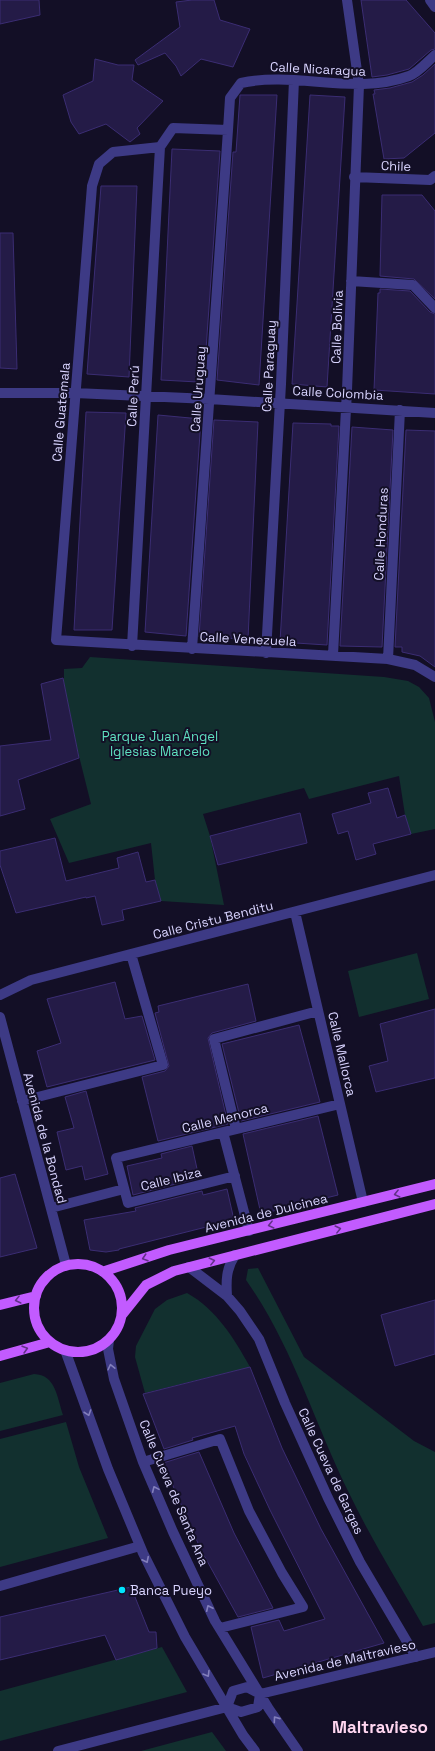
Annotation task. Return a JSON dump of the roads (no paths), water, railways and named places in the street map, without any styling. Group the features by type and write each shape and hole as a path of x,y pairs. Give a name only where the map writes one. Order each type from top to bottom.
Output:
{"main road":[{"name":"Avenida de Dulcinea","path":"105,1271 169,1250 435,1184"},
{"path":"122,1315 122,1300 119,1290 105,1271 82,1264 66,1265 52,1272 45,1279 36,1296 34,1306 37,1325 50,1342 65,1350 81,1352 94,1349 109,1340 117,1328 122,1315 146,1285 174,1271 435,1204"},
{"path":"0,1305 36,1296"},
{"path":"0,1356 50,1342"}],"street":[{"name":"Calle Bolivia","path":"333,655 346,407 354,177 359,85 347,0"},
{"path":"430,0 435,7"},
{"name":"Calle Nicaragua","path":"228,130 230,98 241,83 260,79 371,85 410,76 435,55"},
{"name":"Calle Paraguay","path":"266,653 280,403 294,80"},
{"path":"160,147 173,128 228,130"},
{"name":"Calle Uruguay","path":"192,649 228,130"},
{"name":"Calle Guatemala","path":"56,640 92,186 99,164 113,152 160,147"},
{"name":"Calle Perú","path":"132,646 160,147"},
{"name":"Chile","path":"354,177 433,181"},
{"path":"351,281 413,285 435,308"},
{"name":"Calle Colombia","path":"0,393 75,393 145,396 435,413"},
{"name":"Calle Honduras","path":"388,659 400,410"},
{"name":"Calle Venezuela","path":"56,640 132,646 333,655 388,659 415,665 435,677"},
{"name":"Calle Cristu Benditu","path":"0,995 31,980 435,875"},
{"name":"Calle Mallorca","path":"295,912 363,1202"},
{"path":"22,1101 163,1065 131,954"},
{"path":"236,1129 214,1039 318,1011"},
{"name":"Avenida de la Bondad","path":"0,1017 66,1265"},
{"name":"Calle Menorca","path":"124,1189 116,1158 340,1104"},
{"path":"223,1132 249,1231"},
{"name":"Calle Ibiza","path":"124,1189 128,1203 234,1176"},
{"path":"50,1208 124,1189"},
{"path":"227,1296 226,1281 228,1270 235,1255"},
{"name":"Calle Cueva de Gargas","path":"189,1267 227,1296 240,1311 259,1339 285,1403 328,1498 360,1562 416,1657"},
{"name":"Calle Cueva de Santa Ana","path":"109,1340 108,1349 114,1379 143,1462 173,1532 220,1628 269,1709 298,1751"},
{"path":"65,1350 108,1469 140,1546 185,1637 255,1751"},
{"path":"143,1462 220,1439 249,1511 282,1573 303,1607 220,1628"},
{"path":"0,1586 140,1546"},
{"name":"Avenida de Maltravieso","path":"227,1707 233,1691 247,1687 260,1694 435,1652"},
{"name":"Avenida de Maltravieso","path":"58,1751 227,1707 241,1712 258,1707 260,1694"}],"place":[{"name":"Banca Pueyo","path":"122,1590"}],"district":[{"name":"Maltravieso","path":"380,1727"}],"park label":[{"name":"Parque Juan Ángel Iglesias Marcelo","path":"160,744"}]}
